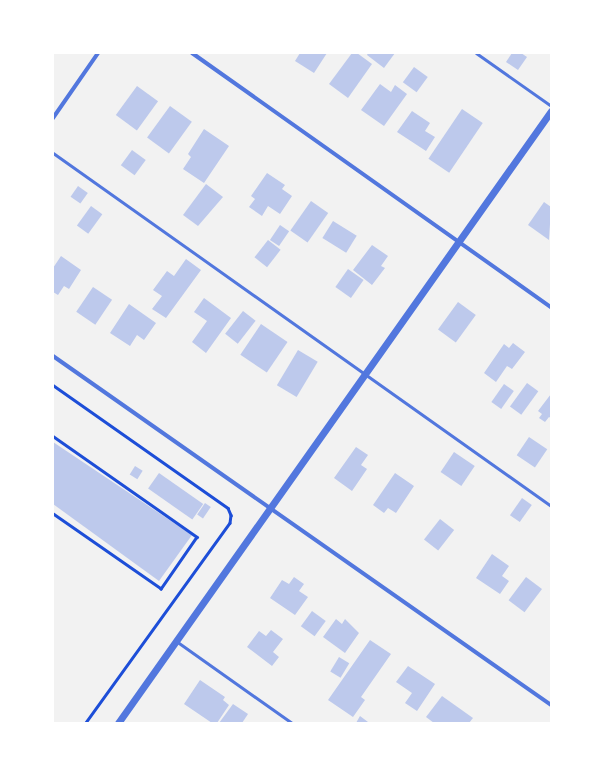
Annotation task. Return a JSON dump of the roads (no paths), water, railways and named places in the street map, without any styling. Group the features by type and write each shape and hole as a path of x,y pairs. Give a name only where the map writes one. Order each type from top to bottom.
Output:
{"street":[{"path":"53,118 98,53"},
{"path":"192,53 551,307"},
{"path":"118,723 551,111"},
{"path":"53,356 551,705"}],"lane":[{"path":"476,53 551,106"},
{"path":"53,153 363,375 551,506"},
{"path":"176,641 292,723"}]}
